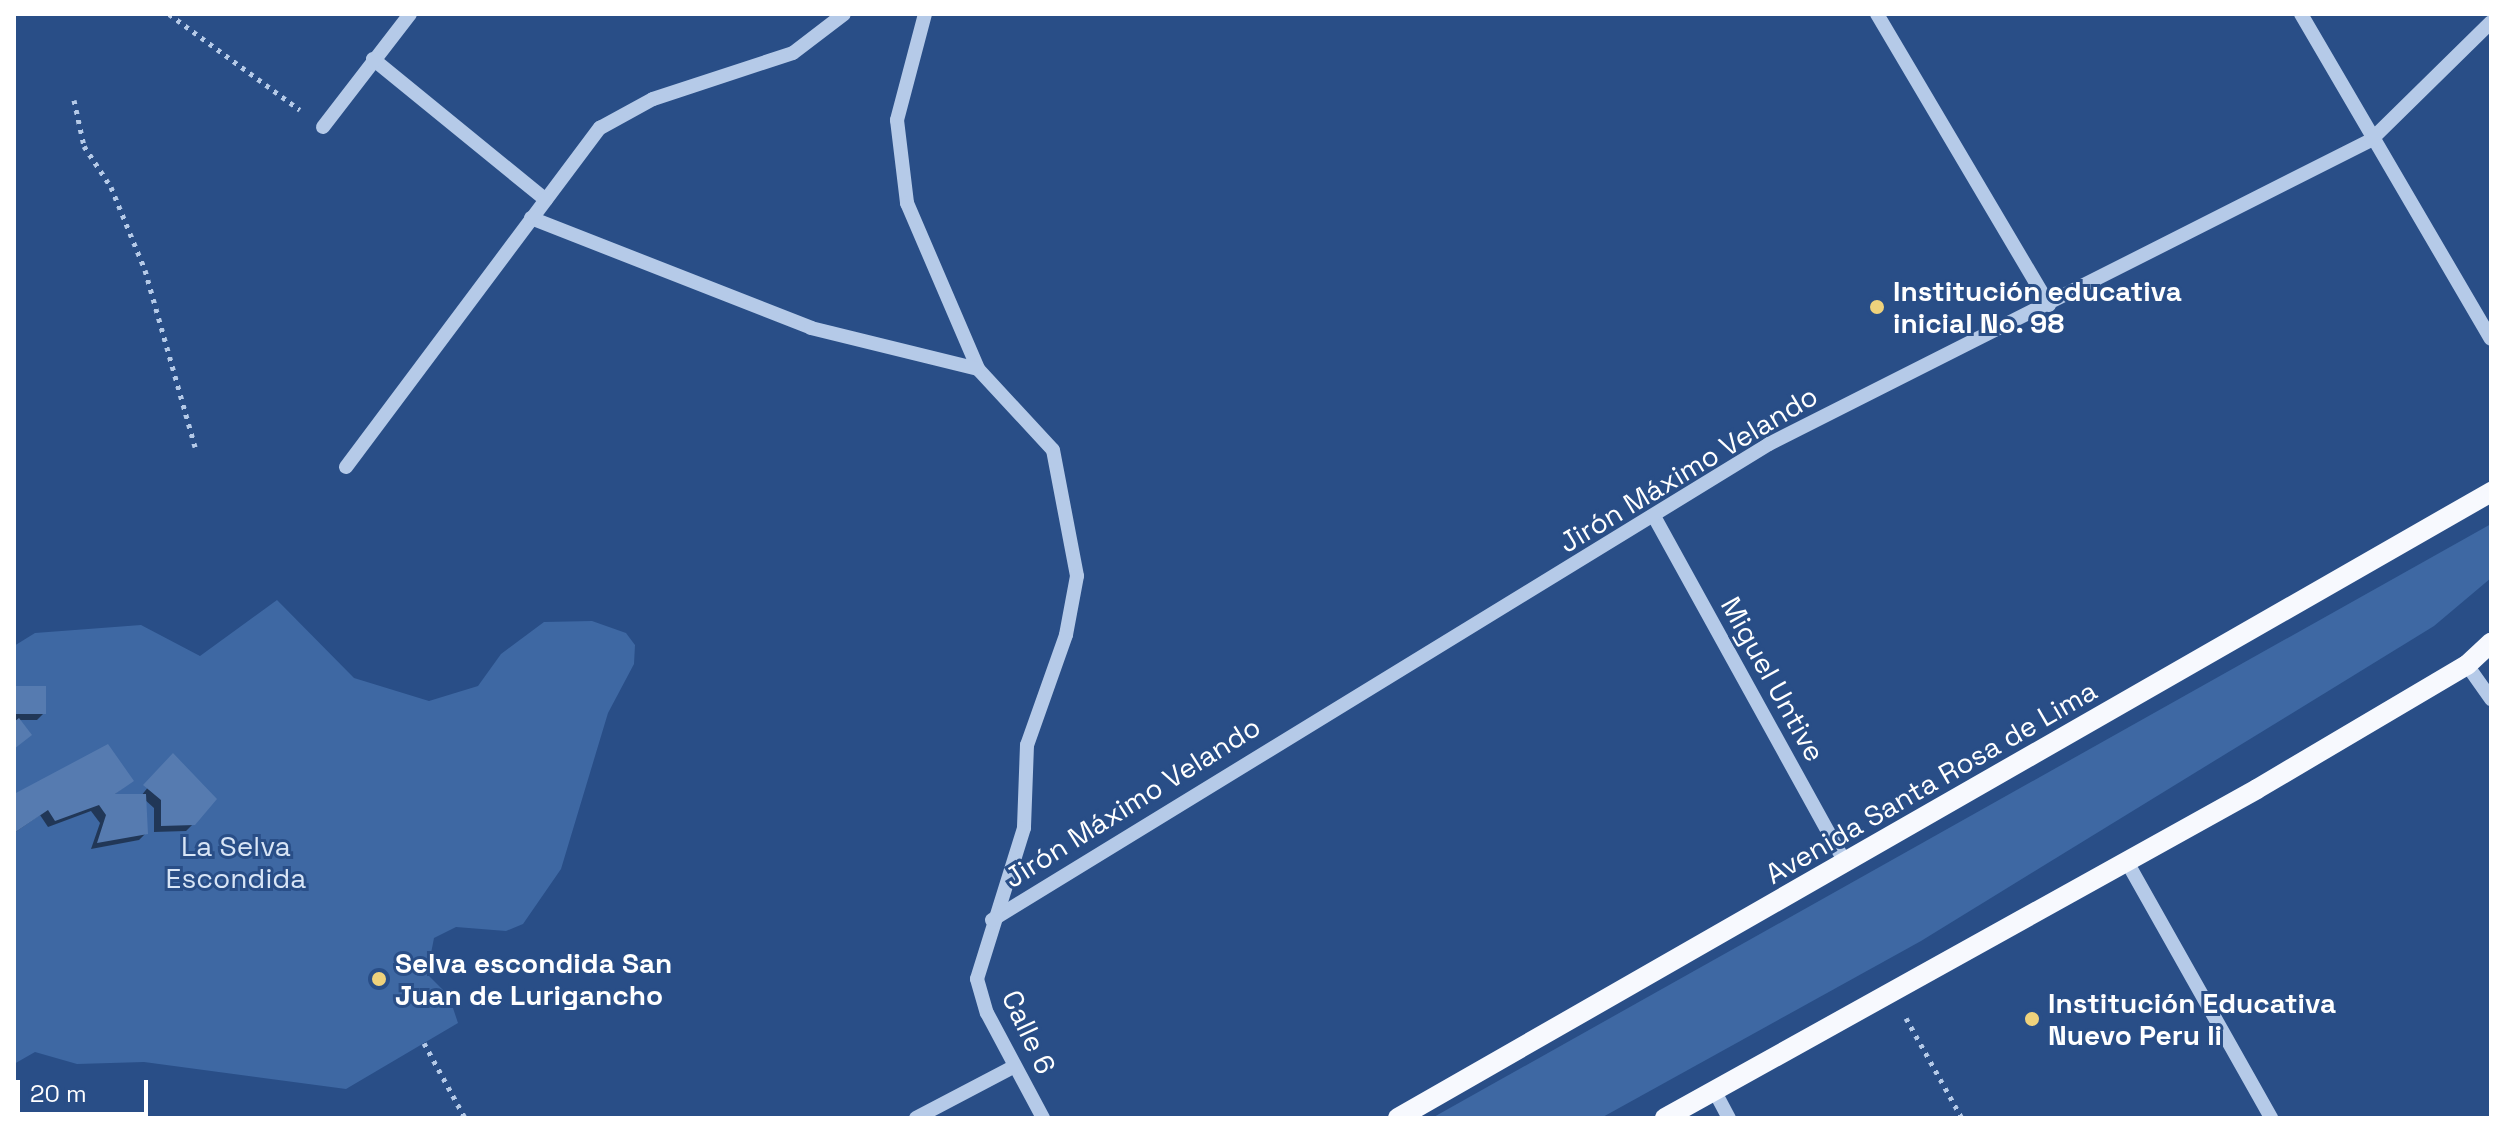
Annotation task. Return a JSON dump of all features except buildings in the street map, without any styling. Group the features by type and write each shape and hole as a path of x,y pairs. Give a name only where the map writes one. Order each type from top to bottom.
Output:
{"main road":[{"name":"Avenida Santa Rosa de Lima","path":"1398,1118 2491,492"},
{"path":"1665,1118 2127,862 2467,665 2491,643"}],"street":[{"path":"323,127 410,14"},
{"path":"346,467 600,128 653,99 793,53 844,14"},
{"path":"925,14 897,120 907,203 978,369"},
{"path":"1877,14 2049,305"},
{"path":"2301,14 2371,140 2491,339"},
{"name":"Jirón Máximo Velando","path":"992,920 1126,832 1656,520 1769,444 2371,140 2491,22"},
{"path":"373,59 546,200"},
{"path":"531,218 811,328 978,369"},
{"name":"Calle 6","path":"978,369 1053,450 1077,576 1066,635 1027,745 1024,828 992,920 977,979 1013,1067 1043,1118"},
{"name":"Miguel Untive","path":"1656,520 1845,863"},
{"path":"2467,665 2491,699"},
{"path":"2127,862 2271,1118"},
{"path":"916,1118 1013,1067"},
{"path":"1715,1092 1729,1118"}],"path":[{"path":"169,14 323,127"},
{"path":"74,100 84,146 111,187 145,270 195,447"},
{"path":"1892,993 1962,1118"},
{"path":"424,1043 465,1118"}],"green space":[{"path":"2491,524 2491,578 2434,626 1921,941 1601,1118 1432,1118"},
{"name":"La Selva Escondida","path":"277,600 354,678 429,701 478,686 501,654 544,622 592,621 626,633 635,645 634,664 608,713 561,869 523,924 506,931 456,927 434,938 427,974 449,996 458,1023 346,1089 144,1062 77,1064 35,1052 14,1064 14,646 35,633 141,625 200,656"}],"place":[{"name":"Institución educativa inicial No. 98","path":"1877,307"},
{"name":"Selva escondida San Juan de Lurigancho","path":"379,979"},
{"name":"Institución Educativa Nuevo Peru Ii","path":"2032,1019"}]}
